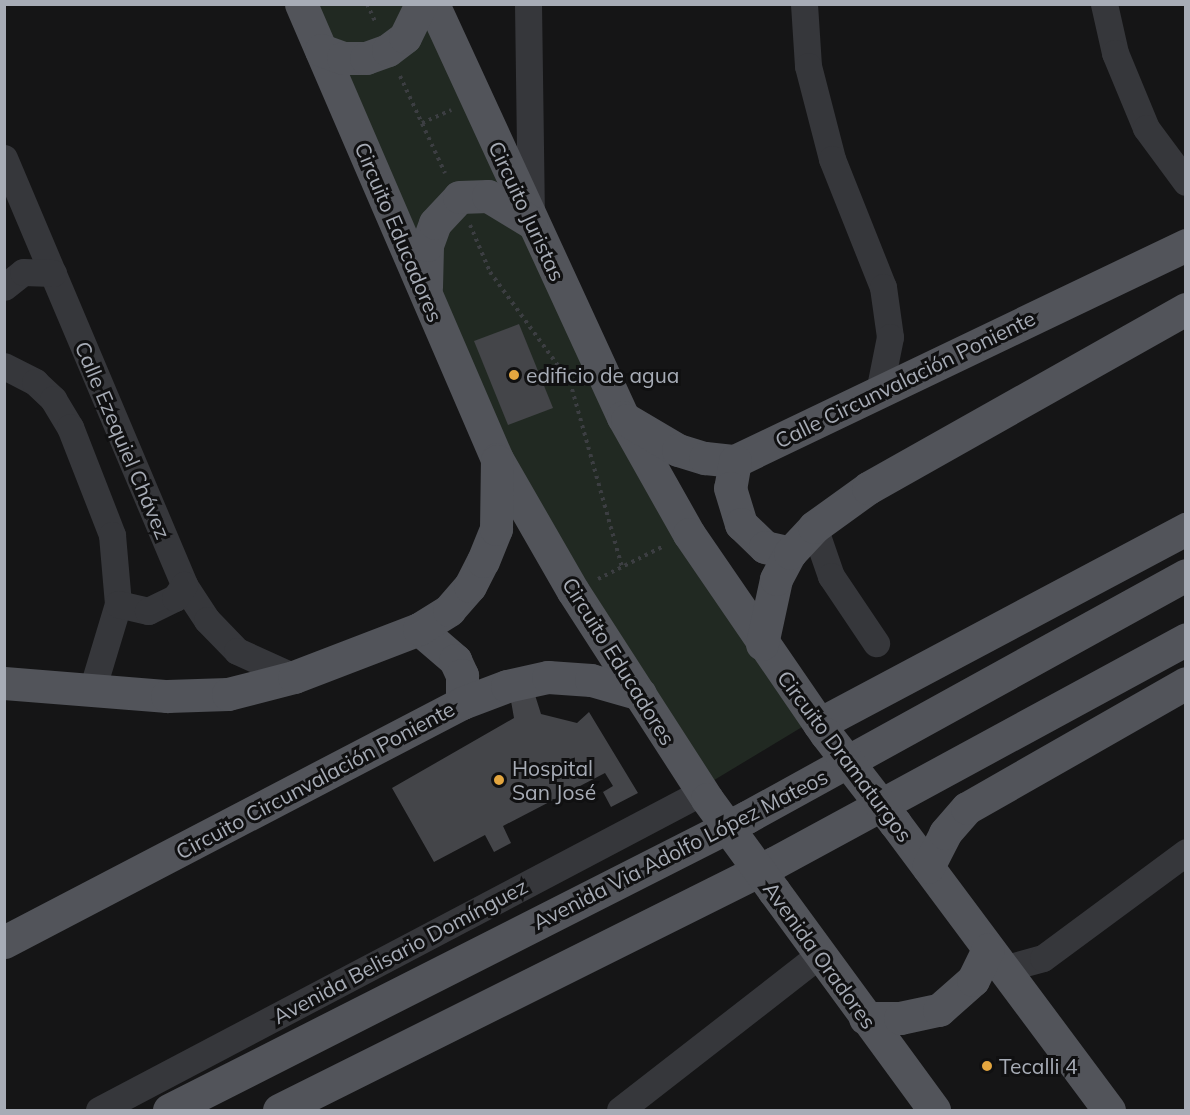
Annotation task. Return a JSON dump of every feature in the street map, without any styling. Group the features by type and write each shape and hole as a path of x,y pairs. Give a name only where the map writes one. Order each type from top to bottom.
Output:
{"main road":[{"name":"Circuito Educadores","path":"301,4 497,459 573,591 704,795"},
{"path":"321,50 343,58 366,58 388,50 405,38 421,4"},
{"name":"Circuito Juristas","path":"433,4 531,222 623,417"},
{"path":"427,299 427,245 435,223 459,197 488,196 531,222"},
{"name":"Calle Circunvalación Poniente","path":"623,417 653,438 678,450 705,459 735,460 1185,245"},
{"path":"762,644 776,579 790,553 814,527 879,482 1185,309"},
{"name":"Circuito Dramaturgos","path":"623,417 689,534 762,644 822,729 1109,1110"},
{"name":"Circuito Educadores","path":"4,683 166,696 228,694 294,677 419,629 449,610 470,586 483,561 496,529 497,459"},
{"path":"735,460 730,488 741,524 765,547 790,553"},
{"path":"822,729 1185,529"},
{"name":"Avenida Via Adolfo López Mateos","path":"169,1110 747,817 1185,575"},
{"path":"419,629 455,660 462,675 462,703"},
{"path":"279,1110 774,863 1185,639"},
{"name":"Circuito Circunvalación Poniente","path":"8,933 462,703 507,686 548,677 591,680 640,694"},
{"path":"928,867 945,833 967,808 1185,683"},
{"name":"Avenida Oradores","path":"704,795 934,1110"},
{"path":"865,1018 900,1018 939,1010 995,959"}],"street":[{"path":"528,4 531,222"},
{"path":"804,4 808,66 832,159 883,287 890,337 879,392"},
{"path":"1104,4 1115,53 1146,128 1185,182"},
{"name":"Calle Ezequiel Chávez","path":"4,158 184,585 207,620 237,651 294,677"},
{"path":"4,286 23,272 53,273"},
{"path":"4,366 35,382 53,399 70,426 112,535 118,604 92,690"},
{"path":"814,527 831,576 876,643"},
{"path":"118,604 148,611 169,602 184,585"},
{"name":"Avenida Belisario Domínguez","path":"99,1110 704,795"},
{"path":"995,959 1043,958 1185,852"},
{"path":"620,1110 819,955"}],"path":[{"path":"367,4 459,197 490,272 570,382 622,567"}],"shaded area":[{"path":"297,5 421,5 467,105 812,721 701,788 573,591"}],"building":[{"name":"edificio de agua","path":"519,324 553,408 508,425 474,341"},
{"name":"Hospital San José","path":"535,695 541,714 577,723 589,712 638,793 611,807 603,792 613,786 605,773 503,826 511,843 494,852 485,835 434,862 392,788 514,718 511,701"}],"place":[{"name":"edificio de agua","path":"514,375"},
{"name":"Hospital San José","path":"499,780"},
{"name":"Tecalli 4","path":"987,1066"}]}
